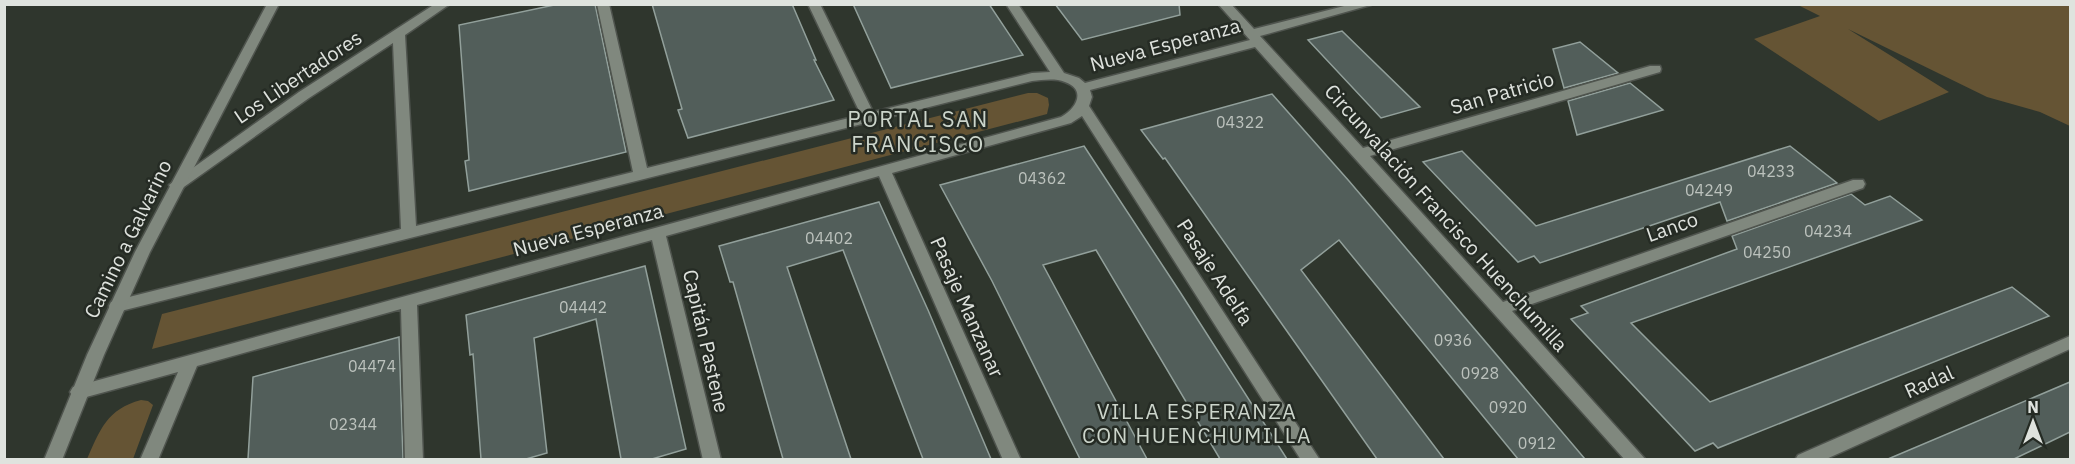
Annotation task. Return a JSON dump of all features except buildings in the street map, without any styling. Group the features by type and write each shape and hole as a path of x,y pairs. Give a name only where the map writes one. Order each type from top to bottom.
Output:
{"street":[{"name":"Camino a Galvarino","path":"53,459 79,392 117,306 176,185 273,4"},
{"name":"Los Libertadores","path":"176,185 304,95 444,4"},
{"path":"603,4 641,174"},
{"path":"814,4 868,117"},
{"path":"1012,4 1060,77"},
{"name":"Circunvalación Francisco Huenchumilla","path":"1224,4 1637,459"},
{"name":"Nueva Esperanza","path":"1082,88 1368,4"},
{"path":"399,32 409,233"},
{"name":"San Patricio","path":"1360,154 1655,69"},
{"name":"Nueva Esperanza","path":"79,392 1066,120 1076,116 1083,107 1086,97 1082,88 1073,80 1060,77 1032,77 117,306"},
{"name":"Pasaje Adelfa","path":"1083,107 1311,459"},
{"name":"Pasaje Manzanar","path":"885,171 1012,459"},
{"name":"Lanco","path":"1501,309 1858,184"},
{"name":"Capitán Pastene","path":"658,233 712,459"},
{"path":"409,302 414,459"},
{"name":"Radal","path":"1804,459 2070,342"},
{"path":"149,459 190,362"}],"shaded area":[{"path":"1798,5 2070,5 2070,126 2040,112 1987,97 1848,29 1949,92 1879,121 1754,39 1820,16"},
{"path":"1028,93 1037,93 1048,98 1047,114 152,349 162,314"},
{"path":"141,400 153,405 133,459 87,459 101,430 112,415 129,404"}],"district":[{"name":"PORTAL SAN FRANCISCO","path":"918,132"},
{"name":"VILLA ESPERANZA CON HUENCHUMILLA","path":"1197,424"}]}
